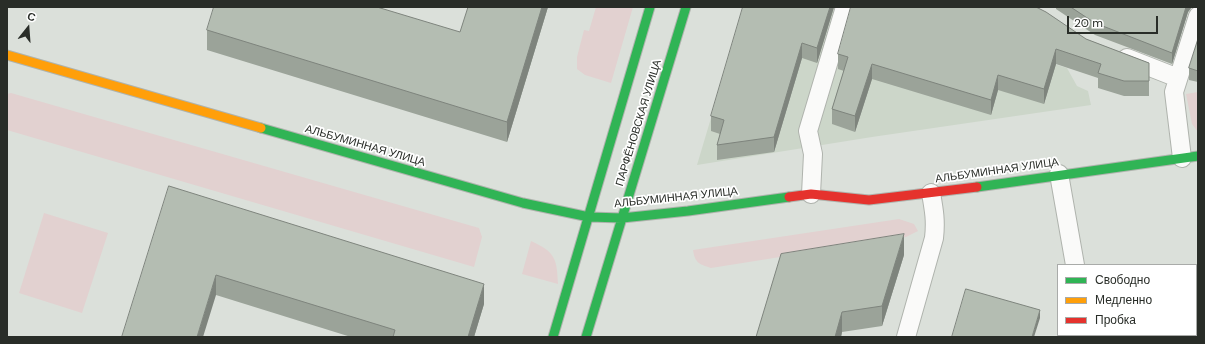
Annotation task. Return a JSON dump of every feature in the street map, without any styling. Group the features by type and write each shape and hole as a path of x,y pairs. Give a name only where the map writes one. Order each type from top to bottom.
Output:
{"street":[{"name":"ПАРФЁНОВСКАЯ УЛИЦА","path":"553,337 650,7"},
{"name":"ПАРФЁНОВСКАЯ УЛИЦА","path":"586,337 686,7"},
{"name":"АЛЬБУМИННАЯ УЛИЦА","path":"7,55 517,202 589,217 622,218 688,211 811,194 868,200 930,193 1190,157"}],"lane":[{"path":"811,194 812,154 808,131 844,7"},
{"path":"1190,157 1174,92 1198,16"},
{"path":"1112,53 1178,78"},
{"path":"1059,174 1076,264"},
{"path":"906,337 934,238 935,217 930,193"}],"shaded area":[{"path":"596,7 633,7 611,83 585,75 577,69 577,57 584,30 589,31"},
{"path":"744,7 865,7 949,31 1067,68 1077,86 1088,91 1091,105 872,137 697,165"},
{"path":"1198,92 1198,132 1192,124 1186,94"},
{"path":"11,93 479,228 482,237 474,267 7,130 7,94"},
{"path":"44,213 108,233 82,313 19,293"},
{"path":"899,219 914,224 918,231 906,237 711,268 696,260 693,250"},
{"path":"531,241 545,249 553,257 557,268 558,284 522,274"}],"building":[{"path":"214,7 377,7 460,32 468,7 542,7 507,122 207,30"},
{"path":"743,7 830,7 817,48 802,43 774,137 717,145 724,120 711,116"},
{"path":"851,7 1036,7 1086,39 1149,63 1149,81 1124,81 1098,73 1101,64 1056,49 1044,89 998,75 991,100 872,64 855,116 832,109 848,57 838,54"},
{"path":"1071,7 1186,7 1172,53 1095,23"},
{"path":"1198,39 1198,71 1189,68"},
{"path":"169,186 484,284 468,337 393,337 395,330 216,275 197,337 122,337"},
{"path":"904,234 882,306 842,312 835,337 756,337 781,254"},
{"path":"966,289 1040,310 1032,337 952,337"}],"traffic: fast":[{"path":"553,337 650,7"},
{"path":"586,337 686,7"},
{"path":"261,128 523,203 589,217 622,218 688,211 789,197"},
{"path":"977,187 1198,156"}],"traffic: slow":[{"path":"7,55 261,128"}],"traffic: jam":[{"path":"789,197 811,194 869,200 977,187"}]}
